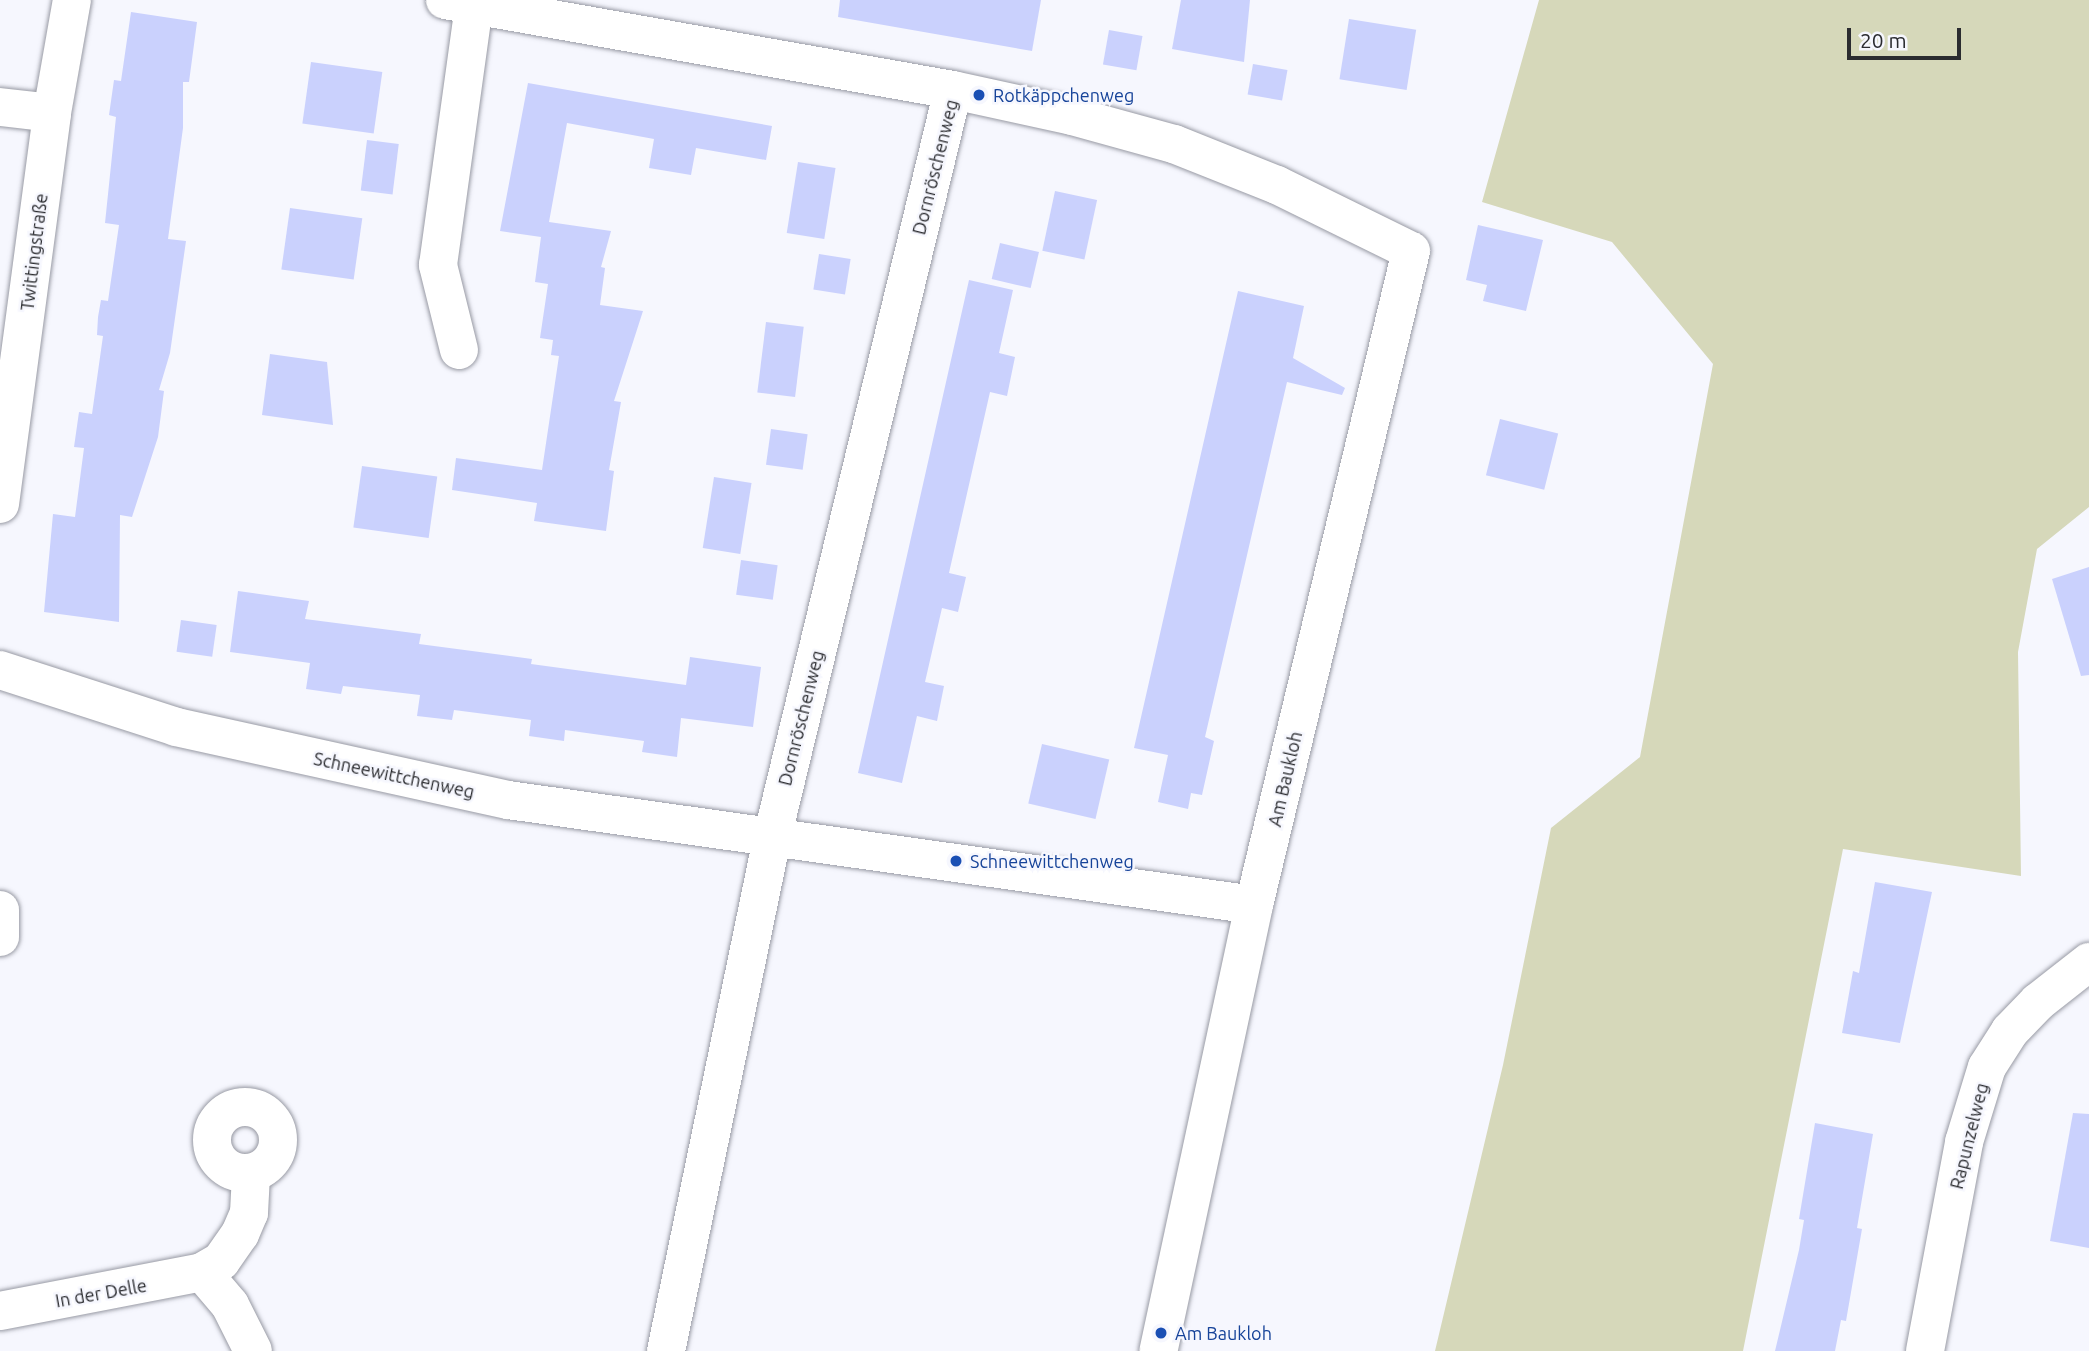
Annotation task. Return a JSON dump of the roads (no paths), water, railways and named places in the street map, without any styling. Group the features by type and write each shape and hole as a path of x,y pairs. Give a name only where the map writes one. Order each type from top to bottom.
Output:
{"street":[{"name":"Twittingstraße","path":"0,505 52,113 72,0"},
{"path":"458,350 438,265 459,3 953,90"},
{"name":"Am Baukloh","path":"953,90 1174,144 1277,186 1412,251 1254,905 1157,1351"},
{"name":"Dornröschenweg","path":"666,1351 773,834 953,90"},
{"path":"0,107 52,113"},
{"name":"Schneewittchenweg","path":"0,670 176,727 508,800 773,834 1254,905"},
{"path":"0,910 0,937"},
{"name":"Rapunzelweg","path":"1925,1351 1964,1142 1987,1067 2010,1031 2038,1002 2089,962"},
{"name":"In der Delle","path":"0,1311 202,1272 221,1261 240,1234 249,1213 251,1174"},
{"path":"202,1272 230,1306 253,1351"}],"place":[{"name":"Rotkäppchenweg","path":"979,95"},
{"name":"Schneewittchenweg","path":"956,861"},
{"name":"Am Baukloh","path":"1161,1333"}]}
